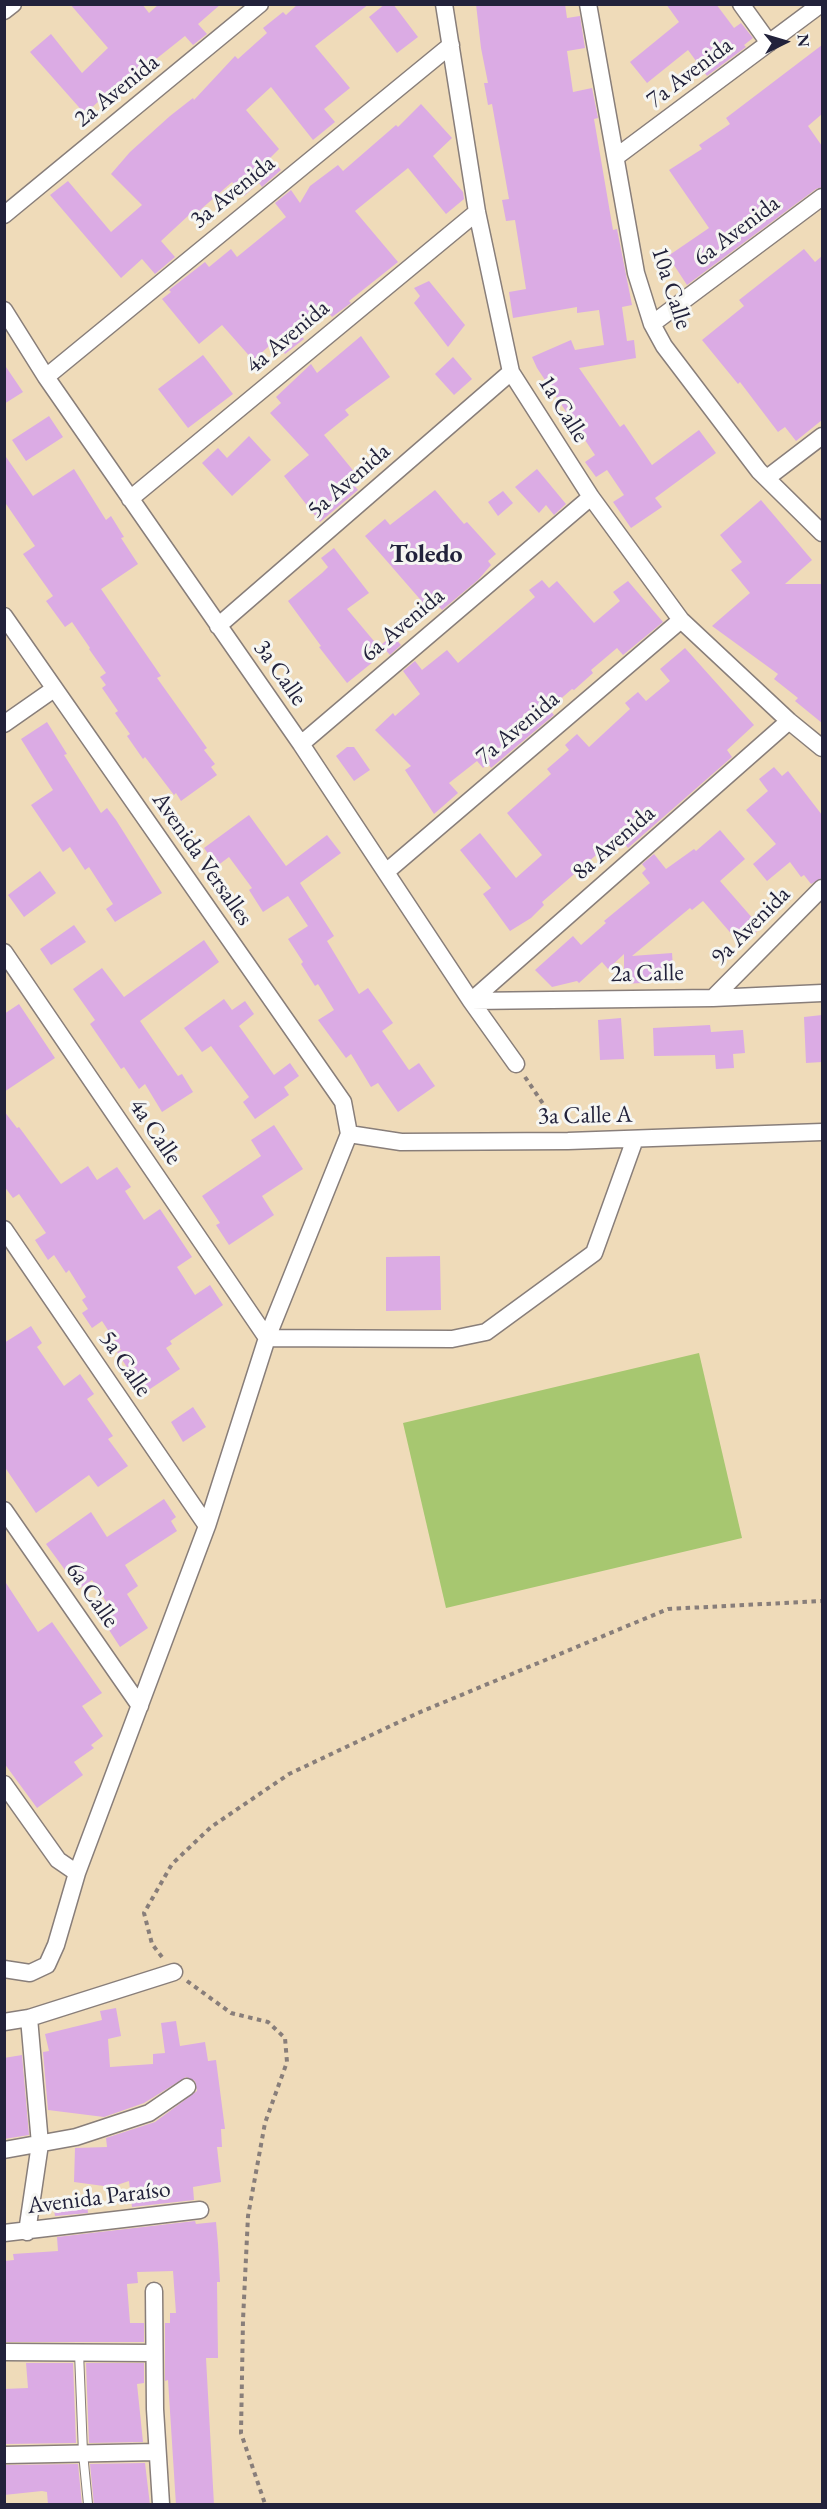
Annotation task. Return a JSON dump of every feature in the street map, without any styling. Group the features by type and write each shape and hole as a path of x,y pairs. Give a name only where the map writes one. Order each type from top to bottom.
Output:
{"street":[{"path":"4,11 13,4"},
{"name":"2a Avenida","path":"4,215 260,4"},
{"name":"1a Calle","path":"444,4 477,212 511,372 591,497 681,620 789,721 822,748"},
{"name":"10a Calle","path":"588,4 636,273 652,324 664,346 767,478 822,533"},
{"path":"741,4 769,43"},
{"name":"7a Avenida","path":"616,158 821,4"},
{"name":"3a Avenida","path":"46,377 451,45"},
{"name":"6a Avenida","path":"652,324 822,197"},
{"name":"4a Avenida","path":"130,499 477,212"},
{"name":"3a Calle","path":"4,310 46,377 301,744 471,1001 516,1064"},
{"name":"5a Avenida","path":"218,626 511,372"},
{"path":"767,478 822,436"},
{"name":"6a Avenida","path":"301,744 591,497"},
{"name":"Avenida Versalles","path":"4,616 343,1102 349,1134"},
{"name":"7a Avenida","path":"386,872 681,620"},
{"path":"4,724 54,689"},
{"name":"8a Avenida","path":"471,1001 789,721"},
{"name":"9a Avenida","path":"713,998 822,888"},
{"name":"4a Calle","path":"8,964 267,1338"},
{"name":"2a Calle","path":"471,1001 713,998 822,993"},
{"name":"3a Calle A","path":"349,1134 401,1142 568,1141 822,1132"},
{"path":"4,1969 30,1973 47,1965 56,1945 77,1873 207,1526 267,1338 349,1134"},
{"path":"267,1338 452,1339 486,1332 594,1253 635,1139"},
{"name":"5a Calle","path":"4,1228 207,1526"},
{"name":"6a Calle","path":"4,1510 140,1706"},
{"path":"4,1784 58,1860 77,1873"},
{"path":"4,2022 30,2018 174,1972"},
{"path":"27,2232 40,2144 30,2018"},
{"path":"4,2150 76,2138 149,2113 187,2087"},
{"name":"Avenida Paraíso","path":"4,2234 200,2210"},
{"path":"154,2291 153,2353 161,2505"},
{"path":"4,2352 153,2353"},
{"path":"4,2454 157,2452"}],"lane":[{"path":"79,2352 83,2453 88,2505"}],"path":[{"path":"516,1064 568,1141"},
{"path":"265,2505 241,2433 243,2320 248,2216 265,2123 287,2062 285,2038 268,2022 231,2013 174,1972 152,1944 144,1913 172,1864 211,1827 289,1774 418,1713 668,1609 822,1601"}],"green space":[{"path":"699,1353 742,1538 446,1608 403,1423"}],"building":[{"path":"70,4 142,4 149,13 159,4 221,4 198,24 207,34 193,45 185,36 141,71 122,91 116,85 85,114 30,52 51,34 82,73 108,48"},
{"path":"298,4 369,4 315,46 350,88 324,109 335,122 313,140 271,87 246,110 279,149 270,158 281,170 262,187 259,183 244,196 232,182 191,218 189,215 161,241 175,257 155,274 142,259 121,278 50,195 68,181 111,232 142,205 111,174 130,152 170,116 193,98 194,100 235,56 238,59 267,33 263,28 283,12 286,15"},
{"path":"385,4 393,4 418,37 397,53 369,17"},
{"path":"476,4 565,4 567,18 580,16 585,48 567,51 573,92 592,88 598,118 594,119 613,230 617,229 632,305 622,307 627,341 634,340 636,358 579,368 620,427 624,424 652,465 699,430 716,453 655,498 662,507 631,528 613,502 624,495 607,470 596,477 585,462 595,455 532,357 571,340 575,350 604,345 599,310 577,313 577,307 513,318 509,292 526,289 515,220 506,221 502,200 509,199 492,104 488,105 484,83 488,83"},
{"path":"666,4 716,4 734,28 741,23 753,38 744,45 746,47 707,76 688,50 647,83 630,62 679,22"},
{"path":"822,45 822,114 808,126 822,146 822,187 816,189 687,285 668,256 709,228 669,170 702,149 699,145 730,124 726,118"},
{"path":"421,104 452,138 433,156 463,192 464,199 446,214 408,168 355,211 398,262 349,301 351,303 332,317 322,305 295,327 304,339 285,354 275,341 253,360 222,325 199,344 162,299 171,292 169,290 205,262 209,267 231,249 237,257 286,217 275,203 291,190 300,203 310,186 338,165 343,171 396,125 398,127"},
{"path":"804,249 815,262 822,256 822,420 796,441 785,427 778,432 740,382 738,384 702,340 744,306 739,300"},
{"path":"429,281 465,325 448,347 414,303 420,296 414,288"},
{"path":"361,336 390,377 345,410 349,415 324,435 356,474 349,479 358,490 320,522 284,476 309,455 270,413 281,403 276,397 311,364 317,373"},
{"path":"203,355 233,394 188,428 158,389"},
{"path":"453,357 472,379 454,395 435,374"},
{"path":"4,364 23,392 4,404"},
{"path":"49,416 63,437 26,461 12,440"},
{"path":"249,436 271,460 232,496 202,463 218,448 227,458"},
{"path":"4,454 33,496 74,469 106,520 111,516 124,537 121,538 138,564 101,589 161,676 157,678 207,748 204,750 215,764 211,767 217,775 181,801 145,757 143,759 127,736 130,734 115,713 118,711 102,688 106,685 100,677 106,673 90,648 72,622 65,627 46,601 53,596 23,554 35,546 4,501"},
{"path":"537,469 566,504 554,515 546,505 539,513 515,487"},
{"path":"435,490 464,524 467,522 496,554 488,561 491,565 478,580 442,610 432,599 425,605 365,536 385,519 390,525"},
{"path":"503,491 513,503 498,516 488,502"},
{"path":"761,500 812,560 785,584 822,584 822,723 795,701 798,698 774,679 778,674 712,626 750,593 731,570 742,562 720,535"},
{"path":"334,548 369,593 347,609 384,653 347,683 288,601 328,567 321,558"},
{"path":"542,580 549,588 557,581 594,623 620,601 613,592 628,581 663,622 623,655 617,648 591,670 593,673 549,709 554,715 491,768 488,763 483,768 477,761 449,783 458,793 434,814 405,770 411,766 375,730 393,713 395,716 420,694 403,671 415,661 422,670 447,650 458,663 535,597 529,590"},
{"path":"392,635 401,645 390,655 381,645"},
{"path":"685,648 754,725 727,750 732,757 628,848 622,841 614,847 610,843 542,902 544,905 531,918 510,931 483,894 491,888 460,850 480,833 516,878 542,855 507,813 551,774 547,769 569,750 565,745 577,734 589,747 630,709 625,703 638,692 646,701 670,681 660,669"},
{"path":"47,722 67,754 64,755 101,813 107,808 162,893 115,922 106,909 113,904 89,867 85,870 70,847 63,852 31,805 53,790 21,739"},
{"path":"347,747 354,747 370,770 354,781 336,756"},
{"path":"774,767 782,776 788,771 822,815 822,878 811,884 804,875 801,877 790,862 767,881 753,864 776,844 746,810 768,791 759,779"},
{"path":"249,815 286,866 327,835 341,853 300,883 334,936 327,941 359,994 368,988 393,1023 382,1031 409,1070 419,1063 435,1086 398,1112 378,1083 371,1087 351,1054 346,1058 318,1020 334,1010 318,984 315,986 288,939 308,926 288,896 263,912 249,890 252,888 229,857 217,866 204,848"},
{"path":"720,830 745,859 720,881 761,928 741,945 703,901 692,910 690,908 632,956 672,953 674,981 624,984 624,954 608,969 602,962 579,983 577,981 552,987 535,970 573,936 581,945 606,923 604,921 650,883 642,873 646,869 642,864 654,854 666,869 694,849 696,851"},
{"path":"40,871 56,893 24,917 8,895"},
{"path":"74,925 86,942 51,965 40,949"},
{"path":"204,940 219,962 140,1021 178,1076 182,1074 193,1092 162,1112 145,1084 139,1089 124,1067 121,1069 90,1024 95,1020 73,989 102,968 124,997"},
{"path":"224,999 232,1010 245,1001 254,1014 239,1026 274,1075 290,1063 299,1076 284,1087 289,1095 255,1119 243,1102 249,1097 211,1046 202,1052 184,1028"},
{"path":"19,1004 55,1058 4,1092 4,1014"},
{"path":"822,1015 822,1062 806,1063 804,1017"},
{"path":"621,1018 624,1059 600,1060 598,1020"},
{"path":"710,1025 711,1032 743,1030 745,1053 733,1054 734,1068 716,1069 715,1055 654,1056 653,1028"},
{"path":"4,1111 17,1128 19,1127 61,1184 88,1166 97,1180 117,1167 131,1187 125,1191 144,1220 160,1209 192,1257 177,1267 195,1295 210,1285 223,1305 170,1341 172,1344 166,1348 180,1369 144,1393 117,1352 121,1350 102,1321 92,1328 82,1313 88,1309 82,1300 86,1297 69,1270 66,1273 54,1255 48,1260 35,1240 46,1233 19,1194 13,1198 4,1186"},
{"path":"274,1125 303,1169 262,1196 274,1215 229,1245 216,1225 220,1223 202,1196 261,1156 251,1140"},
{"path":"440,1256 441,1310 386,1311 386,1257"},
{"path":"31,1326 42,1343 37,1347 64,1386 80,1374 94,1394 87,1399 113,1436 108,1439 128,1466 98,1487 89,1475 36,1513 4,1466 4,1343"},
{"path":"193,1407 206,1427 183,1442 171,1422"},
{"path":"164,1499 176,1517 171,1521 177,1531 125,1565 138,1586 127,1594 148,1628 120,1647 100,1616 111,1609 92,1580 79,1589 46,1544 91,1512 107,1537"},
{"path":"4,1580 38,1632 52,1622 102,1693 82,1706 103,1736 91,1745 94,1748 74,1762 83,1775 37,1808 4,1763"},
{"path":"116,2008 121,2036 108,2039 110,2067 153,2064 153,2054 165,2053 161,2023 176,2021 180,2046 205,2042 208,2061 216,2060 225,2129 221,2129 222,2147 217,2147 221,2182 193,2187 194,2200 132,2207 129,2181 111,2187 74,2182 75,2148 107,2147 106,2138 155,2122 197,2091 195,2081 186,2077 144,2103 104,2117 48,2110 43,2052 49,2051 45,2034 102,2020 100,2011"},
{"path":"22,2055 29,2135 4,2139 4,2058"},
{"path":"53,2204 87,2204 88,2213 55,2216"},
{"path":"195,2221 196,2224 216,2222 218,2244 220,2282 217,2282 218,2358 206,2358 214,2505 176,2505 168,2380 165,2381 165,2323 170,2323 170,2313 176,2313 173,2271 137,2272 138,2283 127,2284 130,2323 144,2323 144,2342 4,2342 4,2261 14,2260 13,2254 58,2251 57,2237"},
{"path":"26,2363 73,2363 76,2443 4,2444 4,2389 28,2388"},
{"path":"86,2363 144,2363 144,2383 137,2384 143,2442 89,2443"},
{"path":"145,2463 150,2505 94,2505 90,2464"},
{"path":"78,2464 82,2505 48,2505 47,2492 42,2491 4,2495 4,2465"}],"district":[{"name":"Toledo","path":"426,555"}]}
